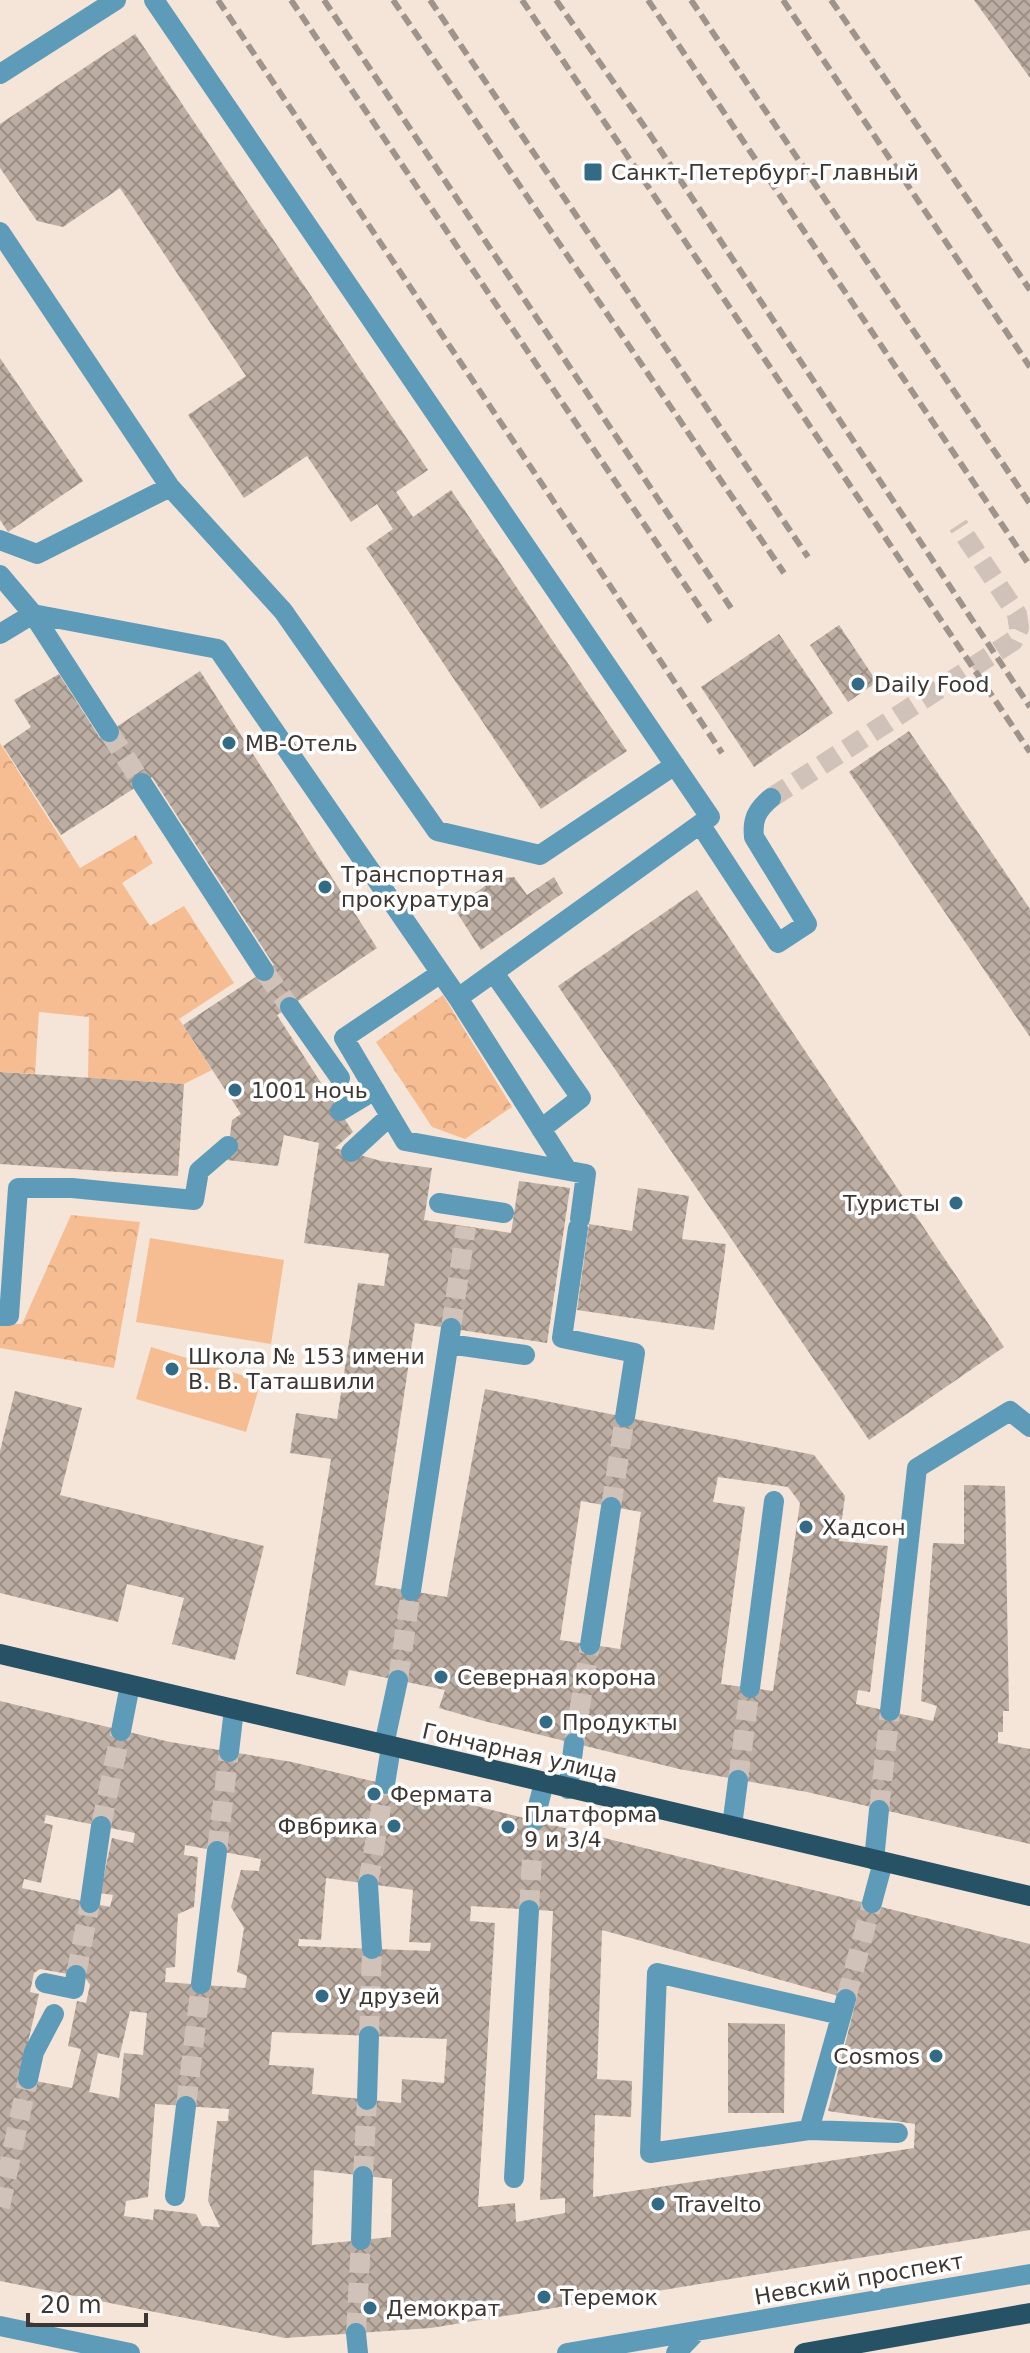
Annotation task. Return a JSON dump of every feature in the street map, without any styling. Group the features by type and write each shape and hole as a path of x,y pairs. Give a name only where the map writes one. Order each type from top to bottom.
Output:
{"main road":[{"name":"Гончарная улица","path":"0,1654 1030,1896"},
{"path":"804,2353 1030,2313"}],"street":[{"path":"0,74 116,0"},
{"path":"154,0 710,817 458,998"},
{"path":"0,232 170,487 283,611 437,831 540,855 675,765"},
{"path":"0,540 37,554 170,487"},
{"path":"0,575 33,614 109,732"},
{"path":"0,634 33,614 218,649 458,998 566,1168"},
{"path":"142,783 264,971"},
{"path":"700,824 778,943 807,924 754,837 753,824 758,809 771,798"},
{"path":"441,973 344,1038 405,1141 586,1174 562,1338 635,1353 625,1417"},
{"path":"494,973 581,1098 541,1129"},
{"path":"290,1007 340,1078"},
{"path":"340,1111 375,1090"},
{"path":"351,1152 390,1116"},
{"path":"0,1316 9,1316 18,1188 72,1188 194,1200 199,1171 228,1146"},
{"path":"439,1203 468,1217 504,1213"},
{"path":"411,1591 450,1336 525,1355"},
{"path":"890,1711 917,1468 1010,1411 1030,1427"},
{"path":"750,1688 774,1501"},
{"path":"590,1645 611,1507"},
{"path":"385,1784 398,1680"},
{"path":"121,1731 130,1685"},
{"path":"229,1752 234,1709"},
{"path":"568,1789 574,1743"},
{"path":"732,1826 738,1780"},
{"path":"534,1821 544,1783"},
{"path":"872,1903 879,1861 879,1810"},
{"path":"90,1903 101,1826"},
{"path":"201,1984 217,1851"},
{"path":"368,1884 372,1949"},
{"path":"514,2178 529,1910"},
{"path":"809,2130 843,2007 657,1973 650,2153 809,2130 898,2133"},
{"path":"45,1983 74,1989 76,1975"},
{"path":"28,2079 34,2052 54,2014"},
{"path":"367,2100 369,2036"},
{"path":"175,2196 186,2106"},
{"path":"361,2240 363,2176"},
{"name":"Невский проспект","path":"567,2353 1030,2274"},
{"path":"0,2326 130,2353"},
{"path":"676,2353 697,2331"},
{"path":"695,2353 697,2331"}],"green space":[{"path":"0,743 80,868 136,835 153,863 122,883 150,926 184,906 234,983 179,1019 212,1070 184,1084 88,1078 89,1017 39,1012 35,1074 0,1072"},
{"path":"443,995 512,1107 465,1139 432,1127 376,1042"},
{"path":"71,1215 140,1222 114,1368 0,1348 0,1324 22,1324"},
{"path":"150,1238 284,1260 271,1344 136,1322"},
{"path":"151,1347 261,1381 246,1432 136,1399"}],"building":[{"path":"974,0 1030,0 1030,78"},
{"path":"135,34 428,470 396,492 413,517 451,490 627,751 541,809 366,548 393,529 377,504 351,522 307,456 244,498 188,415 246,376 120,188 63,227 37,221 0,168 0,124"},
{"path":"0,358 83,481 8,532 0,520"},
{"path":"839,625 877,682 848,702 810,645"},
{"path":"779,634 833,713 754,767 701,687"},
{"path":"200,671 377,948 277,1015 353,1132 335,1148 381,1161 432,1168 424,1220 511,1233 519,1181 570,1188 547,1343 415,1323 375,1585 447,1597 485,1389 814,1455 845,1496 839,1541 888,1546 870,1692 858,1690 856,1704 933,1721 937,1706 921,1701 933,1543 964,1544 964,1485 1005,1486 1009,1711 1003,1711 1003,1732 998,1732 998,1743 1030,1749 1030,1844 807,1792 679,1769 484,1721 439,1708 445,1690 349,1670 345,1686 296,1674 331,1459 290,1453 296,1413 337,1419 358,1283 384,1286 389,1254 304,1243 319,1143 284,1135 278,1166 227,1160 232,1120 241,1114 183,1025 274,965 152,777 61,835 3,746 31,727 14,700 59,674 100,738","holes":["718,1477 788,1487 800,1503 773,1691 721,1684 745,1507 713,1502","581,1501 641,1512 620,1649 560,1640"]},
{"path":"909,731 1030,909 1030,1037 849,772"},
{"path":"514,877 527,895 554,877 563,893 481,950 454,908 495,879"},
{"path":"697,890 1004,1347 869,1440 558,986"},
{"path":"0,1072 184,1084 178,1176 0,1164"},
{"path":"638,1188 689,1196 682,1239 726,1244 714,1330 577,1310 589,1224 632,1231"},
{"path":"15,1391 82,1408 60,1495 264,1546 235,1660 172,1644 184,1598 127,1584 118,1622 0,1593 0,1451"},
{"path":"0,1701 170,1742 292,1762 1030,1944 1030,2230 431,2328 285,2338 0,2281","holes":["46,1815 135,1833 133,1843 112,1838 100,1893 113,1895 110,1907 22,1888 24,1879 41,1883 53,1825 44,1823","185,1845 261,1859 259,1871 241,1870 231,1907 244,1928 237,1972 247,1976 245,1988 165,1982 166,1968 175,1967 178,1914 194,1907 198,1857 184,1855","326,1878 413,1890 409,1942 431,1943 430,1951 298,1946 299,1939 321,1940","471,1906 553,1911 540,2200 565,2198 565,2213 516,2222 515,2203 478,2207 495,1923 470,1921","602,1930 856,2001 828,2111 915,2124 914,2148 593,2197 595,2115 631,2117 632,2081 597,2079","40,1969 85,1977 90,1985 86,2003 77,2001 68,2046 81,2049 72,2088 20,2078 39,1994 30,1992 34,1973","130,2011 147,2013 143,2055 124,2053 119,2098 89,2092 98,2053 119,2058","272,2032 447,2039 444,2083 402,2079 401,2103 312,2094 314,2068 269,2065","155,2104 229,2109 228,2121 217,2121 208,2201 220,2227 202,2226 196,2214 154,2209 153,2220 124,2216 126,2201 148,2197","314,2170 392,2179 391,2237 312,2245"]},
{"path":"728,2023 785,2024 784,2113 728,2113"}],"tunnel":[{"path":"771,798 1013,641 1019,628 1017,614 958,525"},
{"path":"109,732 142,783"},
{"path":"264,971 290,1007"},
{"path":"451,1328 466,1227"},
{"path":"611,1507 625,1417"},
{"path":"398,1680 411,1591"},
{"path":"574,1743 590,1645"},
{"path":"738,1780 750,1688"},
{"path":"879,1810 890,1711"},
{"path":"101,1826 121,1731"},
{"path":"217,1851 229,1752"},
{"path":"368,1884 385,1784"},
{"path":"529,1910 534,1821"},
{"path":"76,1975 90,1903"},
{"path":"846,1999 872,1903"},
{"path":"369,2036 372,1949"},
{"path":"186,2106 201,1984"},
{"path":"0,2207 28,2079"},
{"path":"363,2176 367,2100"},
{"path":"356,2333 361,2240"}],"railway":[{"path":"218,0 722,753"},
{"path":"291,0 710,622"},
{"path":"324,0 731,608"},
{"path":"393,0 784,573"},
{"path":"430,0 808,557"},
{"path":"522,0 1030,752"},
{"path":"556,0 649,133 1030,707"},
{"path":"648,0 1030,566"},
{"path":"691,0 1030,504"},
{"path":"783,0 1030,367"},
{"path":"831,0 1030,290"}],"place":[{"name":"Санкт-Петербург-Главный","path":"593,172"},
{"name":"Daily Food","path":"858,684"},
{"name":"МВ-Отель","path":"229,743"},
{"name":"Транспортная прокуратура","path":"325,887"},
{"name":"1001 ночь","path":"235,1090"},
{"name":"Туристы","path":"956,1203"},
{"name":"Школа № 153 имени В. В. Таташвили","path":"172,1369"},
{"name":"Хадсон","path":"806,1527"},
{"name":"Северная корона","path":"441,1677"},
{"name":"Продукты","path":"546,1722"},
{"name":"Фермата","path":"374,1794"},
{"name":"Фвбрика","path":"394,1826"},
{"name":"Платформа 9 и 3/4","path":"508,1827"},
{"name":"У друзей","path":"322,1996"},
{"name":"Cosmos","path":"936,2056"},
{"name":"Travelto","path":"658,2204"},
{"name":"Теремок","path":"544,2297"},
{"name":"Демократ","path":"370,2308"}]}
